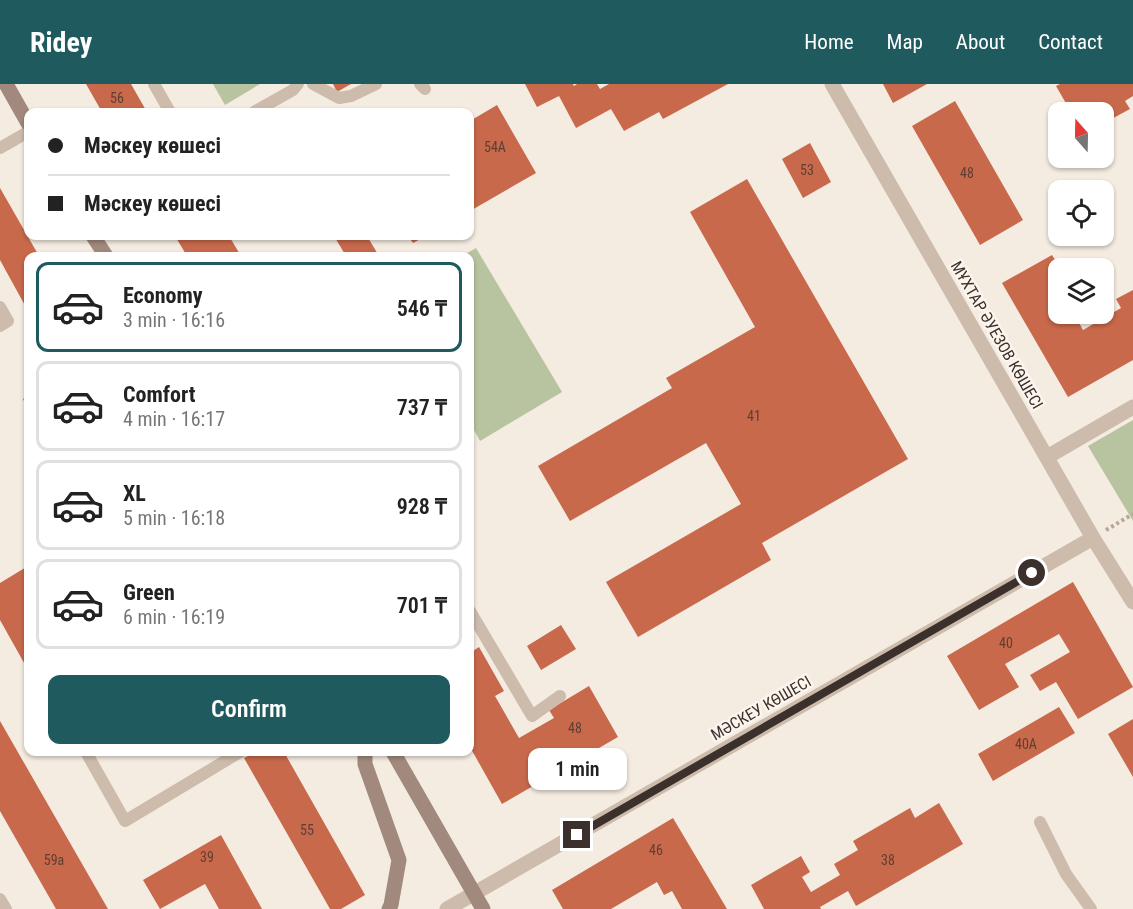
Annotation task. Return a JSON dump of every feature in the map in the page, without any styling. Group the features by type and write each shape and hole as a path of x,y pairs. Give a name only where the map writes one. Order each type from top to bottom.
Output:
{"main road":[{"path":"6,84 24,116"},
{"path":"365,756 365,764 399,860 389,909"},
{"path":"395,756 483,909"}],"street":[{"name":"МҰХТАР ӘУЕЗОВ КӨШЕСІ","path":"831,84 1093,538 1133,602"},
{"path":"1047,457 1133,407"},
{"name":"МӘСКЕУ КӨШЕСІ","path":"447,909 1093,538"}],"lane":[{"path":"154,84 168,108"},
{"path":"261,108 293,90 298,84"},
{"path":"313,84 339,98 351,96 376,84"},
{"path":"0,148 24,134"},
{"path":"0,307 8,321 0,326"},
{"path":"474,617 532,716 560,696"},
{"path":"88,756 125,821 233,756"},
{"path":"1040,822 1066,874 1092,909"},
{"path":"0,899 6,909"}],"path":[{"path":"1093,538 1133,514"}],"green space":[{"path":"213,84 260,84 225,105"},
{"path":"476,248 562,392 480,441 474,430 474,252 469,252"},
{"path":"1133,420 1133,521 1088,446"}],"building":[{"path":"86,84 131,84 145,108 100,108"},
{"path":"333,84 351,84 337,92"},
{"path":"525,84 573,84 574,86 597,84 600,89 609,84 728,84 663,119 659,112 624,131 611,109 576,128 559,96 537,107"},
{"path":"883,84 927,84 893,103"},
{"path":"1060,84 1133,84 1133,96 1125,101 1130,109 1114,118 1114,102 1065,102 1056,86"},
{"path":"955,101 1023,220 980,245 912,126"},
{"path":"497,105 536,173 474,209 474,119"},
{"path":"810,143 831,182 803,198 782,159"},
{"path":"747,179 908,459 762,543 771,560 638,637 606,582 741,504 706,443 570,521 538,466 672,388 666,378 755,327 690,212"},
{"path":"0,188 24,230 24,240 30,240 37,252 24,252 24,304 0,260"},
{"path":"177,240 231,240 239,252 185,252"},
{"path":"336,240 369,240 377,252 344,252"},
{"path":"1052,255 1054,258 1048,258 1048,324 1080,324 1083,330 1093,324 1114,324 1114,312 1121,308 1116,299 1133,290 1133,360 1068,397 1002,283"},
{"path":"24,568 24,663 0,620 0,583"},
{"path":"1073,582 1133,687 1078,719 1056,682 1040,691 1030,675 1070,652 1059,634 1005,664 1019,687 979,710 947,656"},
{"path":"561,625 576,649 541,670 527,646"},
{"path":"479,647 504,691 495,696 519,738 554,718 549,710 589,686 618,737 502,804 474,754 474,650"},
{"path":"1059,707 1075,733 993,781 978,754"},
{"path":"1133,719 1133,777 1108,734"},
{"path":"0,721 108,909 56,909 0,811"},
{"path":"248,756 286,756 365,895 341,909 330,909 244,758"},
{"path":"939,803 963,844 856,906 848,891 820,907 821,909 764,909 751,885 801,856 810,872 802,877 811,892 840,875 834,864 858,850 853,841 910,808 915,818"},
{"path":"673,818 727,909 682,909 672,891 664,895 657,882 611,909 563,909 552,890"},
{"path":"221,835 262,909 219,909 205,884 160,909 143,880"}],"route":[{"path":"577,835 1032,573"}]}
